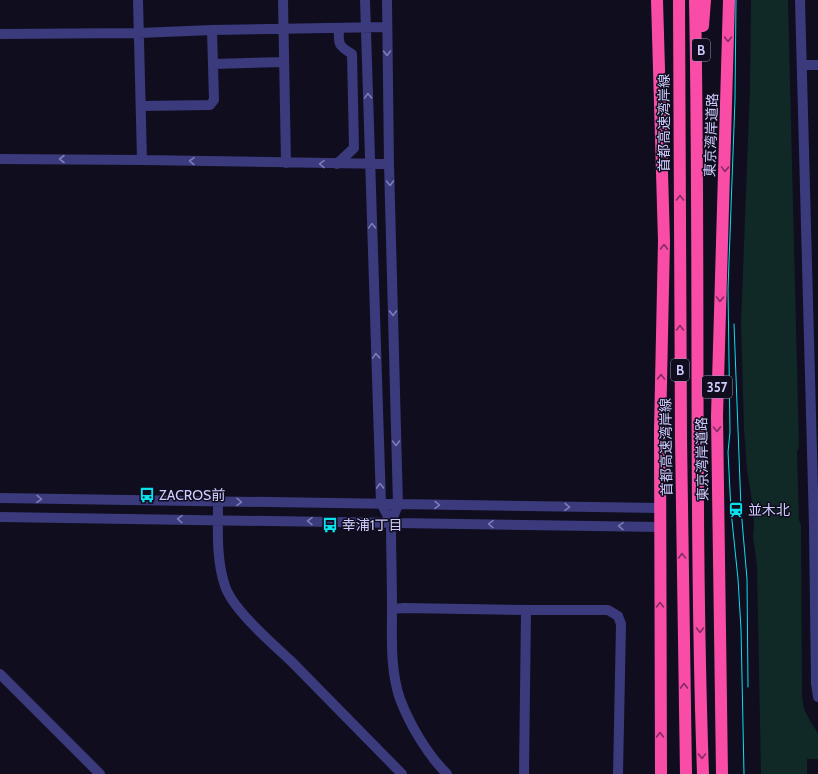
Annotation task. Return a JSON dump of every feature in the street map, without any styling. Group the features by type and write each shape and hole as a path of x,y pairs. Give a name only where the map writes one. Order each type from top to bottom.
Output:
{"highway":[{"path":"657,0 664,241 660,430 661,774"},
{"name":"首都高速湾岸線","path":"679,0 681,439 686,774"},
{"path":"695,0 697,101"},
{"name":"B","path":"703,774 697,372 697,101 705,0"},
{"name":"東京湾岸道路","path":"722,774 716,416 729,0"}],"street":[{"path":"138,0 142,160"},
{"path":"283,0 286,164"},
{"path":"365,0 381,503 391,522"},
{"path":"387,0 389,164 398,504 391,522 392,642 395,672 400,698 413,728 446,774"},
{"path":"800,0 816,518 816,676 818,697"},
{"path":"0,34 139,33 212,30 387,27"},
{"path":"337,164 354,148 352,54 341,47 338,42 338,29"},
{"path":"141,106 210,105 214,100 212,30"},
{"path":"213,64 284,62"},
{"path":"802,65 818,65"},
{"path":"0,159 142,160 286,164 389,164"},
{"path":"0,498 660,508"},
{"path":"218,502 218,558 225,587 234,602 257,628 402,774"},
{"path":"0,517 660,527"},
{"path":"392,610 404,608 608,610 618,616 621,624 618,774"},
{"path":"524,774 526,610"},
{"path":"0,674 100,774"}],"green space":[{"path":"751,0 788,0 799,448 797,451 799,520 801,525 802,696 804,709 818,733 818,759 807,759 807,774 761,774 757,566 753,537 754,525 747,470 744,429 741,323 750,87"}],"tram line":[{"path":"736,0 735,99 728,289 730,432 728,452 731,511 738,579 741,629 744,774"},
{"path":"734,324 741,509 747,579 748,687"}],"place":[{"name":"ZACROS前","path":"147,495"},
{"name":"並木北","path":"736,510"},
{"name":"幸浦1丁目","path":"330,525"}]}
